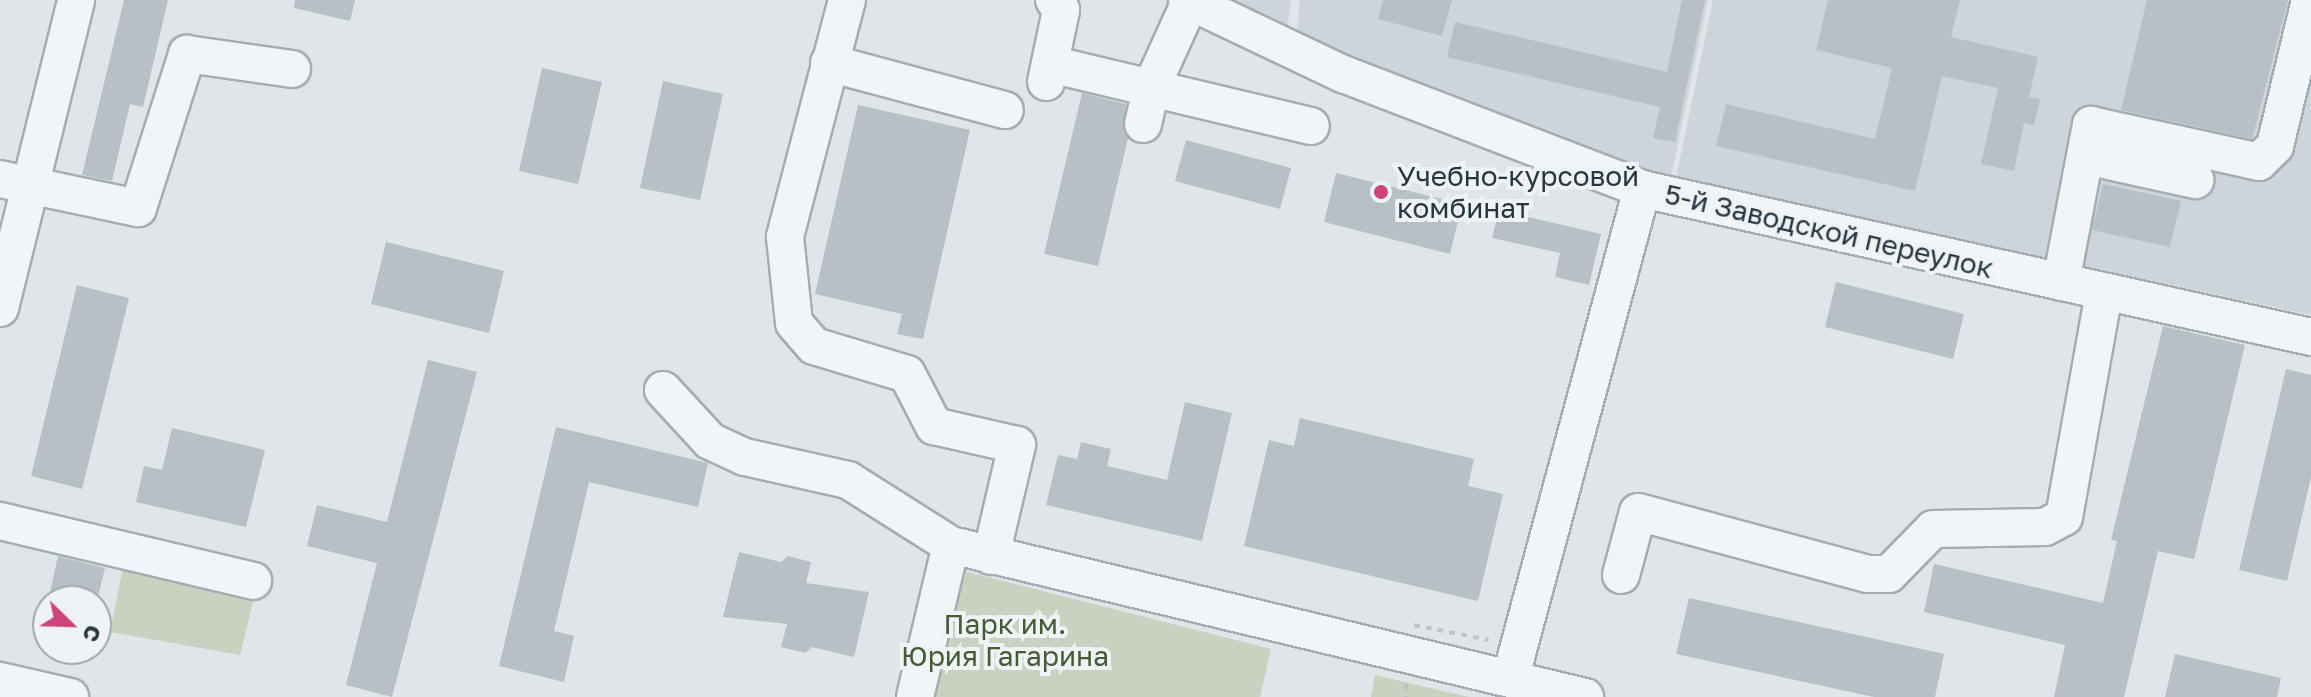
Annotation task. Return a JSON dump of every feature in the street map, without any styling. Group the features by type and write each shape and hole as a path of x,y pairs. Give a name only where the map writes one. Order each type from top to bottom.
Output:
{"street":[{"path":"0,308 15,183 76,0"},
{"path":"847,0 785,237 794,323 814,346 907,374 934,426 1017,445 991,556"},
{"path":"1054,0 1061,10 1048,73 1151,88 1311,126"},
{"path":"2061,282 2091,125 2259,162 2275,146 2310,0"},
{"path":"1143,124 1151,88 1188,1"},
{"name":"5-й Заводской переулок","path":"1188,1 1343,74 1642,189 2311,337"},
{"path":"15,183 138,208 187,54 292,69"},
{"path":"829,63 1005,110"},
{"path":"2086,156 2195,180"},
{"path":"1511,676 1642,189"},
{"path":"1621,575 1638,512 1868,574 1889,574 1933,529 2045,527 2064,517 2104,292"},
{"path":"663,390 710,441 745,457 848,480 951,545 1511,676 1585,697"},
{"path":"0,521 253,581"},
{"path":"915,697 951,545"},
{"path":"0,681 70,697"}],"shaded area":[{"path":"1219,0 1291,0 1287,33"},
{"path":"1300,0 1708,0 1671,177 1580,148 1297,38"},
{"path":"1713,0 2311,0 2311,315 1676,178"}],"green space":[{"path":"124,563 255,594 240,655 112,632"},
{"name":"Парк им. Юрия Гагарина","path":"960,570 1271,649 1260,697 932,697"},
{"path":"1375,675 1469,697 1371,697"}],"building":[{"path":"124,0 168,0 143,107 130,104 112,181 82,175"},
{"path":"295,0 355,0 350,21 294,8"},
{"path":"1383,0 1452,0 1442,36 1378,19"},
{"path":"1682,0 1705,0 1675,142 1653,138 1660,107 1447,57 1455,22 1667,72"},
{"path":"1828,0 1960,0 1951,37 2038,57 2029,97 2040,99 2034,125 2024,123 2014,171 1981,164 1998,88 1942,76 1915,191 1716,146 1726,104 1875,139 1892,68 1816,50"},
{"path":"2147,0 2288,0 2252,139 2121,110"},
{"path":"542,68 602,82 578,184 519,171"},
{"path":"663,81 723,94 700,200 640,188"},
{"path":"1082,93 1126,104 1123,130 1128,138 1098,266 1044,254"},
{"path":"858,105 970,130 923,339 897,334 902,314 815,294"},
{"path":"1186,140 1291,168 1280,209 1175,181"},
{"path":"1336,173 1462,204 1450,254 1324,222"},
{"path":"2103,184 2181,201 2170,247 2092,230"},
{"path":"1499,210 1601,234 1589,285 1555,277 1560,253 1492,238"},
{"path":"386,242 504,271 489,333 371,304"},
{"path":"1836,282 1964,314 1953,359 1825,327"},
{"path":"77,285 129,298 82,489 31,476"},
{"path":"2163,326 2245,345 2194,559 2158,551 2124,697 2054,697 2065,645 1924,612 1934,564 2103,603 2117,541 2111,540"},
{"path":"428,360 477,372 392,697 346,685 377,563 307,546 317,505 387,522"},
{"path":"2286,369 2311,375 2311,477 2287,581 2239,570"},
{"path":"1185,402 1232,413 1202,541 1046,505 1058,455 1077,459 1081,442 1111,449 1107,466 1167,480"},
{"path":"1300,418 1474,459 1468,486 1503,494 1478,601 1244,546 1269,440 1294,446"},
{"path":"556,427 708,463 698,507 589,482 554,631 574,636 564,682 499,666"},
{"path":"172,428 265,450 246,527 136,502 144,466 162,470"},
{"path":"739,552 781,562 788,556 811,562 806,583 869,592 854,657 812,647 805,653 781,647 787,624 723,617"},
{"path":"58,556 105,568 101,585 52,585"},
{"path":"1689,598 1944,654 1935,697 1874,697 1676,654"},
{"path":"2175,654 2281,678 2277,697 2165,697"}],"place":[{"name":"Учебно-курсовой комбинат","path":"1381,192"}]}
